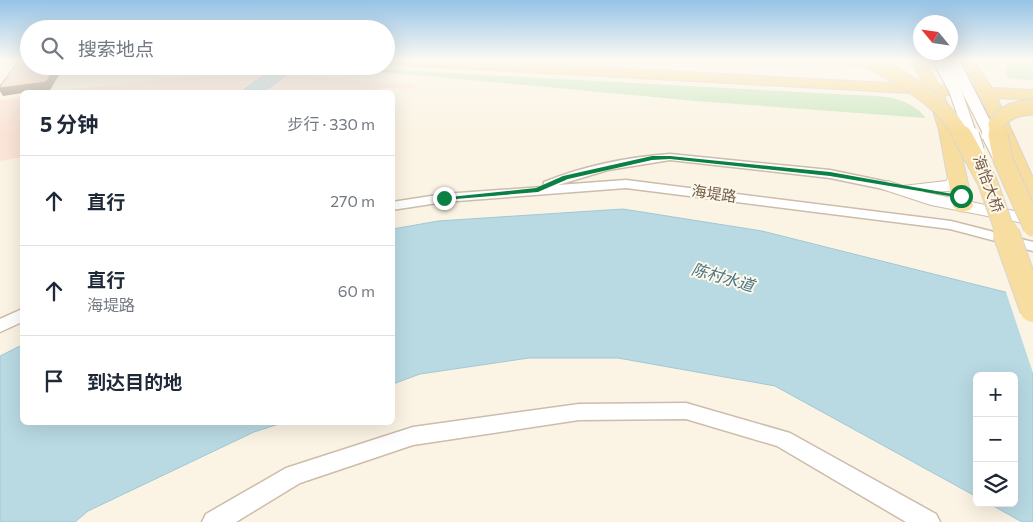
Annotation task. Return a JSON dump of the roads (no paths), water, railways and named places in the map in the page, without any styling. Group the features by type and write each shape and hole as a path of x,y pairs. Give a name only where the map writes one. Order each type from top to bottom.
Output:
{"main road":[{"path":"855,84 895,92 918,99 941,110"},
{"path":"911,84 946,110 987,181"},
{"path":"931,84 941,110 962,201"},
{"path":"993,84 996,110 1017,165 1031,190"},
{"path":"997,84 1033,96"},
{"path":"996,110 1002,104 1011,100 1033,96"},
{"path":"1003,160 996,124 1001,116 1017,109 1033,107"},
{"name":"海怡大桥","path":"1003,160 1033,227"},
{"name":"海怡大桥","path":"987,181 1033,309"}],"street":[{"name":"海怡大桥","path":"952,84 987,181"},
{"name":"海怡大桥","path":"967,84 980,118 1003,160"},
{"path":"538,190 566,177 652,158 670,158 830,174 888,186 931,200 962,201 1033,210"},
{"path":"888,186 912,188 948,186 954,184 956,177"},
{"name":"海堤路","path":"395,206 444,198 626,184 951,225 1033,247"},
{"path":"962,201 1033,220"},
{"path":"0,326 20,316"},
{"path":"214,522 294,476 414,436 579,412 677,411 686,411 784,439 928,522"}],"water":[{"path":"251,84 274,84 266,90 244,90"},
{"name":"陈村水道","path":"623,209 762,231 1033,299 1033,522 1022,522 995,507 1018,507 1018,372 973,372 973,495 775,386 618,358 529,358 420,374 395,383 395,229 438,221"},
{"path":"20,346 20,425 276,425 254,432 88,511 75,522 0,522 0,356"}]}
